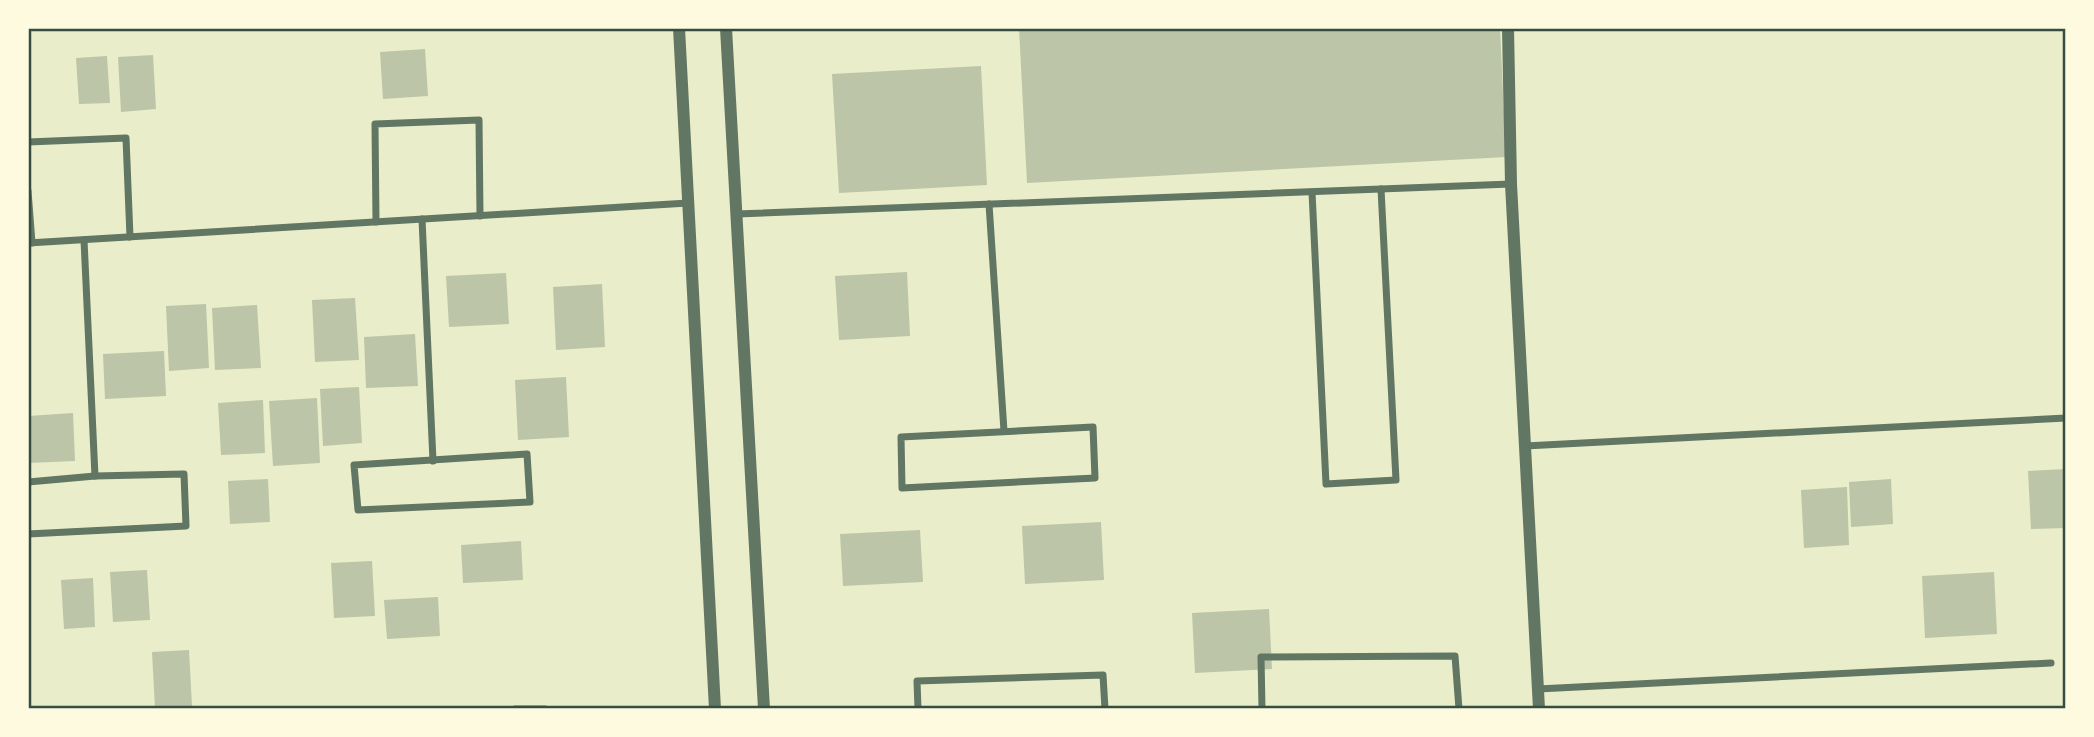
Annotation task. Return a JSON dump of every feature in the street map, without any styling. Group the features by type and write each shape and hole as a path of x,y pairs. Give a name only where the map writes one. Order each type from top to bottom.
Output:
{"street":[{"path":"679,28 715,709"},
{"path":"726,28 764,709"},
{"path":"1508,28 1511,184 1539,709"},
{"path":"376,222 375,124 479,120 480,216"},
{"path":"28,142 126,138 130,237"},
{"path":"737,214 1511,184"},
{"path":"1312,192 1326,484 1396,480 1381,189"},
{"path":"28,191 30,243 688,203"},
{"path":"989,204 1004,431"},
{"path":"422,219 433,461"},
{"path":"84,240 95,476"},
{"path":"1525,446 2066,418"},
{"path":"1093,428 1095,478 902,488 901,437 1004,431 1093,428"},
{"path":"527,454 530,502 358,510 354,465 433,461 527,454"},
{"path":"28,482 95,476 184,474 186,526 28,534"},
{"path":"1262,709 1261,657 1427,656 1455,656 1459,709"},
{"path":"1538,689 2051,663"},
{"path":"918,709 917,681 1103,675 1105,709"},
{"path":"515,709 545,709"}],"building":[{"path":"1019,28 1500,28 1506,157 1027,183"},
{"path":"425,49 428,96 383,99 380,52"},
{"path":"153,55 156,109 121,112 118,57"},
{"path":"107,56 110,103 79,104 76,58"},
{"path":"981,66 987,185 839,193 832,74"},
{"path":"907,272 910,336 839,340 835,276"},
{"path":"506,273 509,324 449,327 446,276"},
{"path":"602,284 605,347 556,350 553,287"},
{"path":"355,298 359,360 315,362 312,300"},
{"path":"206,304 209,368 169,371 166,306"},
{"path":"257,305 261,368 215,370 212,308"},
{"path":"415,334 418,386 366,388 364,337"},
{"path":"164,351 166,396 105,399 103,354"},
{"path":"566,377 569,437 518,440 515,380"},
{"path":"359,387 362,443 323,446 320,389"},
{"path":"317,398 320,463 273,466 269,401"},
{"path":"263,400 265,453 221,455 218,403"},
{"path":"73,413 75,461 28,463 28,416"},
{"path":"2066,469 2066,528 2031,529 2028,471"},
{"path":"268,479 270,522 230,524 228,481"},
{"path":"1891,479 1893,524 1851,527 1849,482"},
{"path":"1847,487 1849,545 1804,548 1801,490"},
{"path":"1101,522 1104,580 1025,584 1022,526"},
{"path":"920,530 923,582 843,586 840,534"},
{"path":"521,541 523,580 463,583 461,545"},
{"path":"372,561 375,616 334,618 331,563"},
{"path":"147,570 150,620 113,622 110,572"},
{"path":"1994,572 1997,634 1925,638 1922,576"},
{"path":"93,578 95,627 64,629 61,580"},
{"path":"438,597 440,636 387,639 384,600"},
{"path":"1269,609 1272,669 1195,673 1192,613"},
{"path":"189,650 192,706 155,708 152,652"}]}
